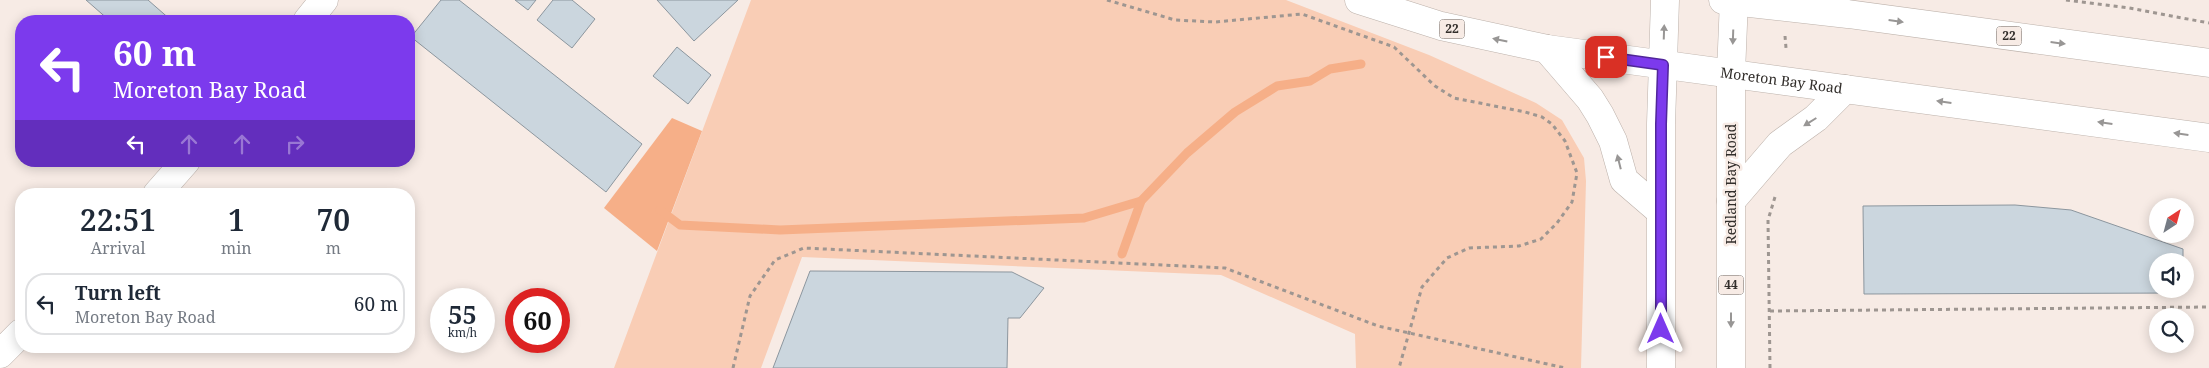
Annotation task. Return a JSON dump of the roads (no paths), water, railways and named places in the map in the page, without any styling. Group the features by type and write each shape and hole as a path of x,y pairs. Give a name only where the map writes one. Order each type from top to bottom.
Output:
{"main road":[{"path":"312,15 324,0"},
{"name":"Moreton Bay Road","path":"1358,0 1441,26 1548,49 2209,138"},
{"path":"1661,368 1660,210 1666,0"},
{"name":"22","path":"1730,0 1841,7 2209,63"},
{"name":"Redland Bay Road","path":"1730,0 1731,368"},
{"path":"1548,49 1590,99 1600,114 1613,141 1624,180 1660,210"},
{"path":"1731,201 1780,144 1816,118 1845,89"},
{"path":"162,188 181,167"},
{"path":"0,354 15,339"}],"waterway":[{"path":"1122,254 1141,201 1187,153 1235,112 1277,86 1310,81 1330,69 1361,64"},
{"path":"660,210 680,225 780,230 1084,218 1141,201"}]}
